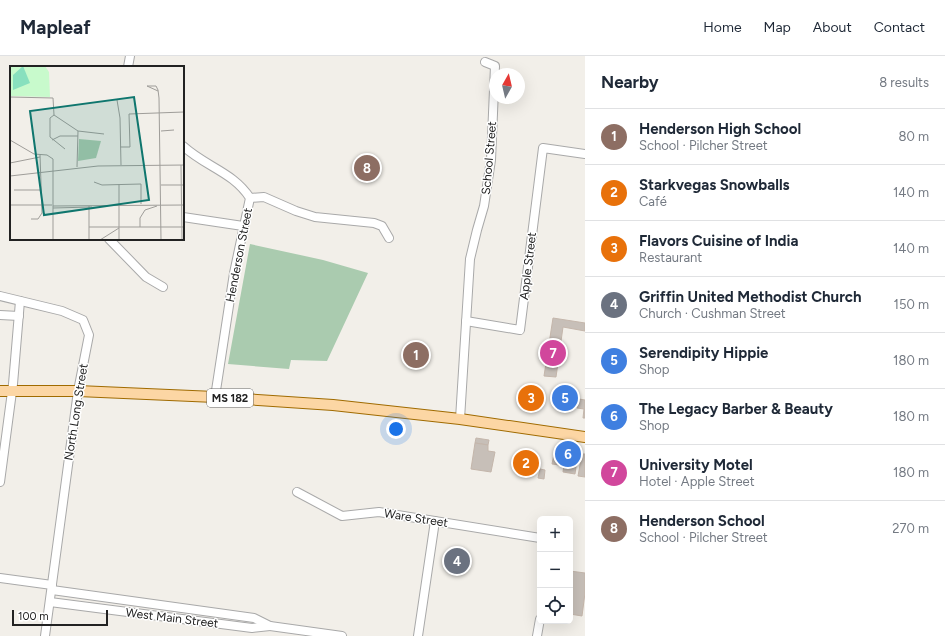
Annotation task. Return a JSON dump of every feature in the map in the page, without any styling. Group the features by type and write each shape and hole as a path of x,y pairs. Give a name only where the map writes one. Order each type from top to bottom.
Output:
{"main road":[{"name":"MS 182","path":"0,391 78,391 215,397 333,405 460,419 585,437"}],"street":[{"path":"128,66 130,56"},
{"name":"School Street","path":"466,321 470,259 484,206 491,160 495,66 485,62"},
{"name":"Henderson Street","path":"184,147 191,154 234,180 244,189 250,198 243,226 222,342 215,397"},
{"name":"Apple Street","path":"466,321 520,330 543,148 585,154"},
{"path":"250,198 264,198 271,200 296,212 315,217 374,222 382,226 389,238"},
{"path":"184,217 243,226"},
{"path":"110,240 146,277 162,287"},
{"name":"North Long Street","path":"0,296 62,311 83,320 89,335 78,391 45,636"},
{"path":"0,482 12,390 20,301"},
{"path":"0,315 18,316"},
{"path":"460,419 466,321"},
{"name":"Ware Street","path":"297,492 342,516 379,512 537,538"},
{"path":"418,636 435,521"},
{"name":"West Main Street","path":"0,578 52,588 254,618 270,626 342,636"},
{"name":"West Main Street","path":"50,602 252,632 270,626"},
{"path":"252,632 254,618"},
{"path":"538,636 539,624"}],"green space":[{"path":"250,244 323,260 368,273 327,361 291,360 289,369 228,364"}],"building":[{"path":"553,318 585,323 585,331 563,327 556,377 544,376"},
{"path":"559,387 574,390 571,407 556,405"},
{"path":"525,390 540,392 535,411 522,409"},
{"path":"579,399 585,400 585,418 583,418 584,409 577,408"},
{"path":"476,438 489,440 488,445 475,443"},
{"path":"475,443 488,445 488,451 495,452 491,472 471,469"},
{"path":"555,449 562,451 559,465 552,464"},
{"path":"521,451 527,452 526,458 534,460 532,469 518,467"},
{"path":"566,451 578,453 575,474 563,472"},
{"path":"582,454 585,454 585,477 578,476"},
{"path":"540,469 545,470 544,479 538,478"},
{"path":"573,571 585,573 585,593 582,616 573,614"}],"place":[{"name":"Henderson School","path":"367,168"},
{"name":"University Motel","path":"553,353"},
{"name":"Henderson High School","path":"416,355"},
{"name":"Flavors Cuisine of India","path":"531,398"},
{"name":"Serendipity Hippie","path":"565,398"},
{"name":"The Legacy Barber & Beauty","path":"568,454"},
{"name":"Starkvegas Snowballs","path":"526,463"},
{"name":"Griffin United Methodist Church","path":"457,561"}]}
